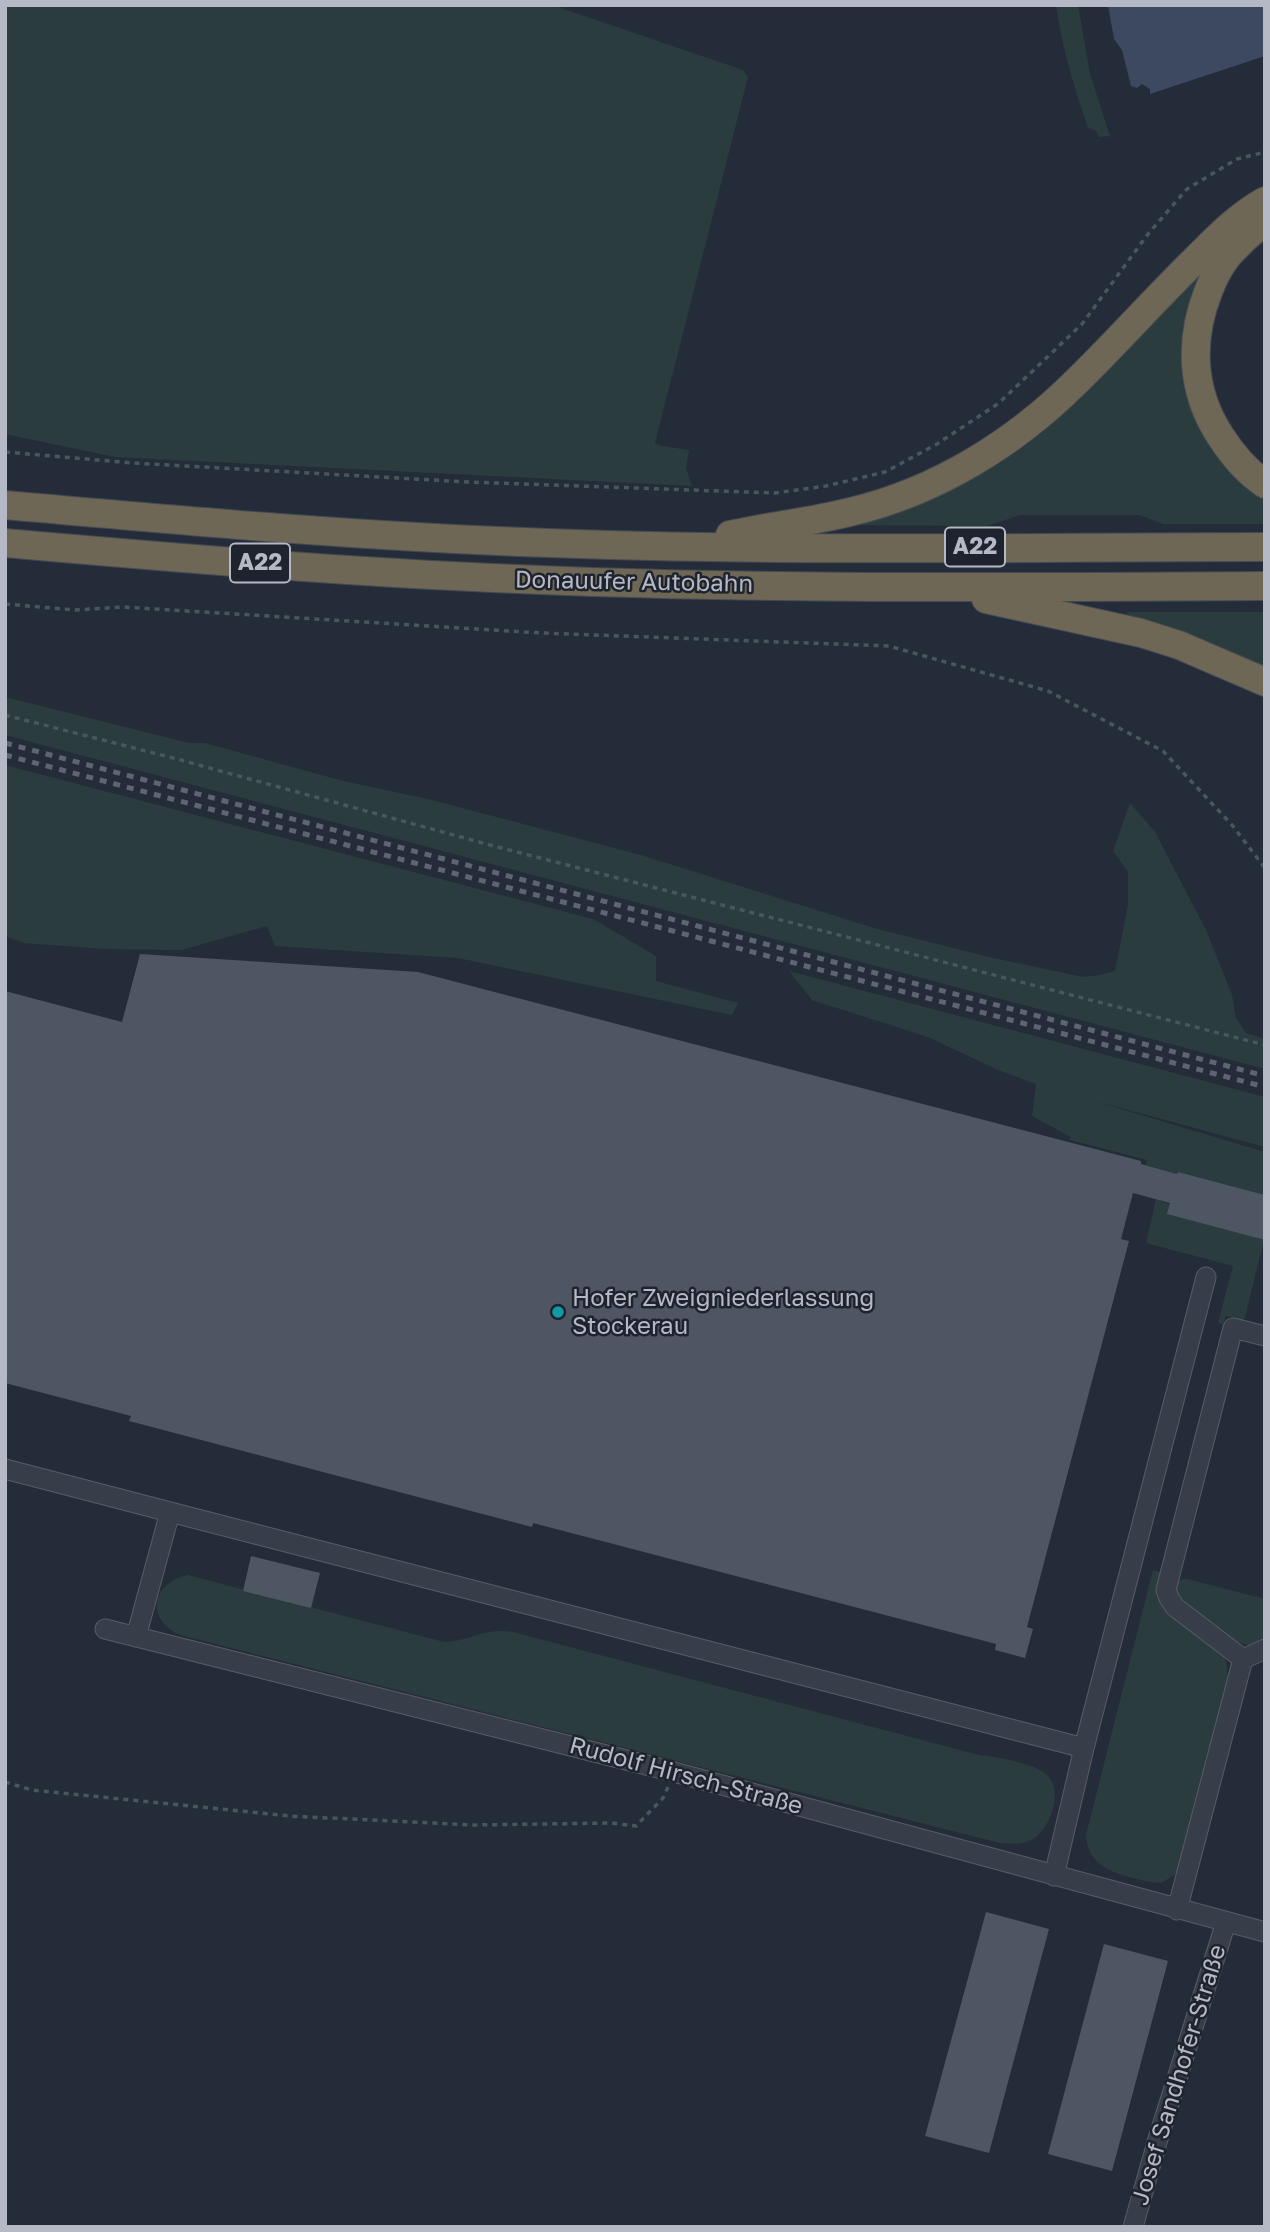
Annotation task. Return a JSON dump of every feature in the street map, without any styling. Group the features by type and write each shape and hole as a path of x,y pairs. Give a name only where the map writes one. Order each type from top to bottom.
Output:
{"highway":[{"path":"686,545 774,525 852,512 912,491 975,461 1046,410 1077,382 1165,289 1228,228 1265,201"},
{"path":"1265,221 1227,256 1201,310 1195,342 1196,372 1202,400 1214,426 1243,466 1265,484"},
{"name":"Donauufer Autobahn","path":"5,505 418,537 551,543 1265,547"},
{"name":"Donauufer Autobahn","path":"5,543 182,559 515,579 925,586 1265,586"},
{"path":"925,586 1141,633 1203,655 1265,682"}],"street":[{"path":"1054,1876 1084,1748 1206,1277"},
{"path":"1243,1659 1175,1606 1166,1590 1233,1328 1265,1336"},
{"path":"5,1469 1084,1748"},
{"path":"136,1637 170,1511"},
{"name":"Rudolf Hirsch-Straße","path":"104,1629 674,1772 1265,1932"},
{"path":"1243,1659 1265,1649"},
{"path":"1177,1910 1243,1659"},
{"name":"Josef Sandhofer-Straße","path":"1133,2227 1226,1922"}],"path":[{"path":"5,452 133,463 442,481 775,493 826,486 885,472 937,444 999,403 1082,324 1147,234 1187,189 1237,159 1265,152"},
{"path":"5,604 75,611 123,607 541,633 890,646 1048,691 1163,751 1232,825 1265,868"},
{"path":"5,715 177,758 504,848 1265,1045"},
{"path":"5,1782 32,1790 289,1816 473,1825 612,1823 636,1826 663,1798 674,1772"}],"shaded area":[{"path":"5,5 552,5 743,70 748,77 655,443 689,450 686,468 692,486 115,457 5,434"},
{"path":"1056,5 1078,5 1090,74 1110,136 1099,137 1096,131 1088,127 1069,67"},
{"path":"1209,261 1188,348 1265,494 1265,524 1163,524 1139,515 1020,515 987,526 845,525 924,498"},
{"path":"1127,612 1265,612 1265,672 1127,620"},
{"path":"5,697 189,743 205,743 343,781 428,799 641,855 874,928 1083,977 1115,971 1128,905 1128,872 1113,851 1130,803 1155,832 1206,930 1232,995 1236,1018 1246,1033 1265,1039 1265,1069 5,735 5,716 10,716 5,714"},
{"path":"5,765 593,919 656,956 656,981 738,1003 732,1015 458,958 275,946 267,926 181,950 105,949 24,943 5,936"},
{"path":"789,971 1265,1097 1265,1147 1091,1100 1265,1152 1265,1195 1178,1172 1177,1174 1146,1165 1147,1160 1070,1140 1071,1137 1032,1116 1036,1084 998,1070 928,1037 812,1000"},
{"path":"1156,1199 1264,1240 1244,1321 1226,1316 1223,1324 1218,1323 1233,1266 1146,1243"},
{"path":"1153,1570 1161,1572 1157,1592 1162,1606 1223,1655 1228,1680 1184,1851 1176,1874 1161,1883 1124,1876 1101,1865 1090,1853 1086,1835"},
{"path":"188,1575 444,1642 494,1631 513,1632 979,1755 1016,1761 1043,1771 1052,1782 1055,1798 1051,1815 1033,1839 1020,1843 1000,1843 180,1635 161,1620 157,1602 166,1586"},
{"path":"1183,1579 1265,1599 1265,1640 1247,1645 1235,1641 1178,1596 1175,1591 1178,1581"}],"water":[{"path":"1108,5 1265,5 1265,56 1150,94 1150,89 1142,84 1137,88 1131,86 1122,50 1114,39"}],"building":[{"name":"Hofer Zweigniederlassung Stockerau","path":"140,954 418,972 1265,1195 1265,1240 1167,1214 1170,1203 1133,1193 1121,1239 1129,1241 1027,1627 1033,1629 1025,1658 995,1650 996,1644 533,1523 532,1527 129,1421 131,1416 5,1383 5,991 122,1022"},
{"path":"251,1556 320,1573 311,1608 243,1591"},
{"path":"986,1912 1049,1929 989,2153 925,2136"},
{"path":"1104,1944 1168,1961 1112,2171 1048,2154"}],"railway":[{"path":"5,743 1265,1076"},
{"path":"5,755 1265,1087"}],"place":[{"name":"Hofer Zweigniederlassung Stockerau","path":"558,1312"}]}
